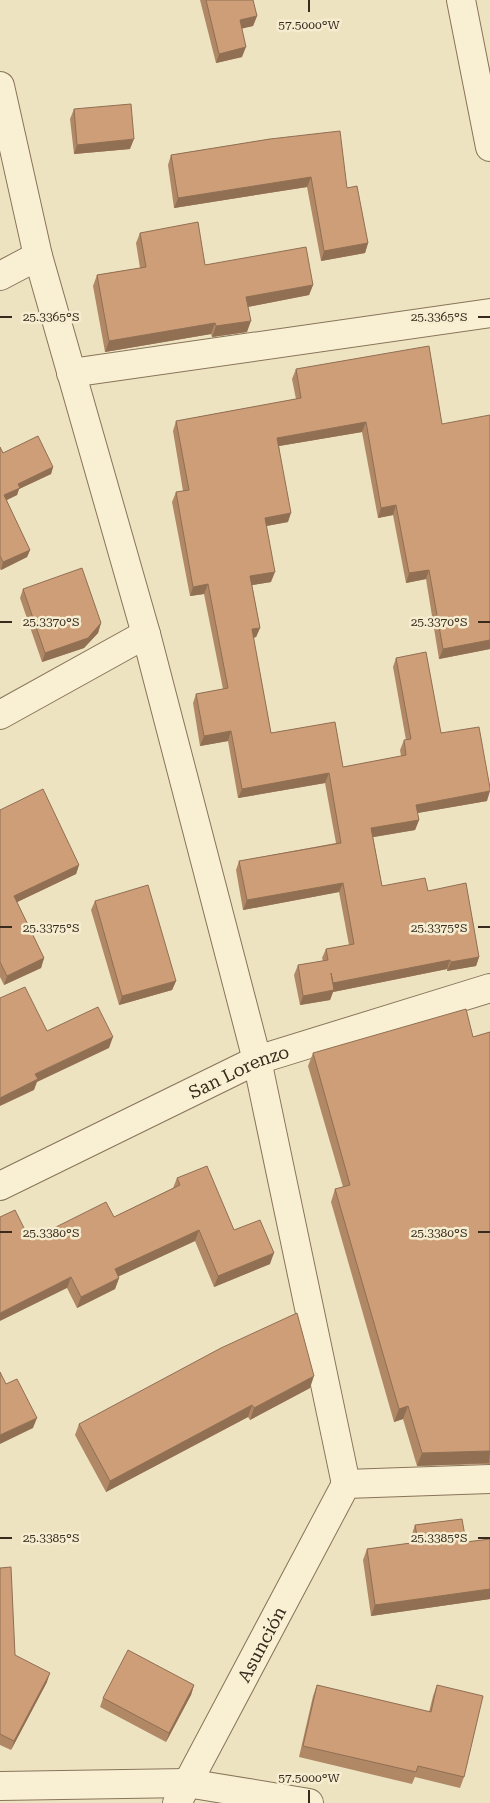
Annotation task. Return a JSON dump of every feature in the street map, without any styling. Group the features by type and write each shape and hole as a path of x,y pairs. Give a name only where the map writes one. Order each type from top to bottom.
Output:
{"street":[{"path":"461,0 490,147"},
{"path":"0,86 38,256 146,634 258,1060 346,1484 490,1479"},
{"path":"0,276 38,256"},
{"path":"71,373 490,313"},
{"path":"0,715 146,634"},
{"name":"San Lorenzo","path":"0,1186 258,1060 490,988"},
{"name":"Asunción","path":"182,1793 346,1484"},
{"path":"0,1786 182,1793 309,1803"}],"building":[{"path":"206,0 253,0 257,16 240,20 246,47 219,54"},
{"path":"131,104 134,139 77,145 74,109"},
{"path":"340,131 347,188 357,186 368,243 324,251 311,177 178,198 171,155 270,139"},
{"path":"198,222 205,265 306,247 313,285 246,297 251,321 216,326 215,323 109,341 97,275 146,267 140,233"},
{"path":"429,346 442,424 490,415 490,640 443,649 429,570 409,573 396,505 381,508 366,422 277,438 291,513 265,518 275,572 250,576 260,628 252,629 271,733 335,722 343,767 406,755 404,740 411,739 396,658 426,652 441,733 479,727 490,791 416,805 419,820 371,828 382,886 425,878 428,891 466,883 479,957 451,962 450,960 333,983 331,973 334,990 303,996 298,965 328,960 326,949 354,944 343,883 247,900 239,861 341,843 329,773 242,789 231,731 204,736 196,694 228,688 208,584 193,587 176,492 189,490 176,421 301,398 296,369"},
{"path":"38,436 53,467 18,484 20,488 4,495 30,550 3,562 0,556 0,447 3,453"},
{"path":"82,568 101,623 88,638 45,653 23,589"},
{"path":"43,789 79,865 14,896 44,958 7,976 0,962 0,810"},
{"path":"148,885 176,981 122,996 95,901"},
{"path":"25,987 47,1031 98,1007 113,1037 35,1074 38,1079 0,1098 0,998"},
{"path":"466,1009 473,1037 490,1032 490,1451 422,1453 408,1406 399,1409 335,1189 350,1185 313,1053"},
{"path":"207,1166 234,1230 260,1220 274,1253 218,1276 199,1230 115,1269 119,1278 81,1297 71,1277 0,1313 0,1217 15,1210 30,1240 106,1202 114,1217 180,1185 177,1178"},
{"path":"297,1313 314,1376 254,1408 252,1405 110,1481 79,1424 221,1348"},
{"path":"0,1372 6,1384 17,1379 37,1418 0,1435"},
{"path":"462,1519 466,1542 490,1539 490,1589 375,1605 367,1549 418,1542 415,1525"},
{"path":"11,1567 15,1655 50,1673 14,1741 0,1734 0,1568"},
{"path":"128,1650 194,1685 169,1733 103,1698"},
{"path":"317,1685 431,1712 437,1685 483,1696 464,1777 418,1766 416,1772 303,1746"}]}
